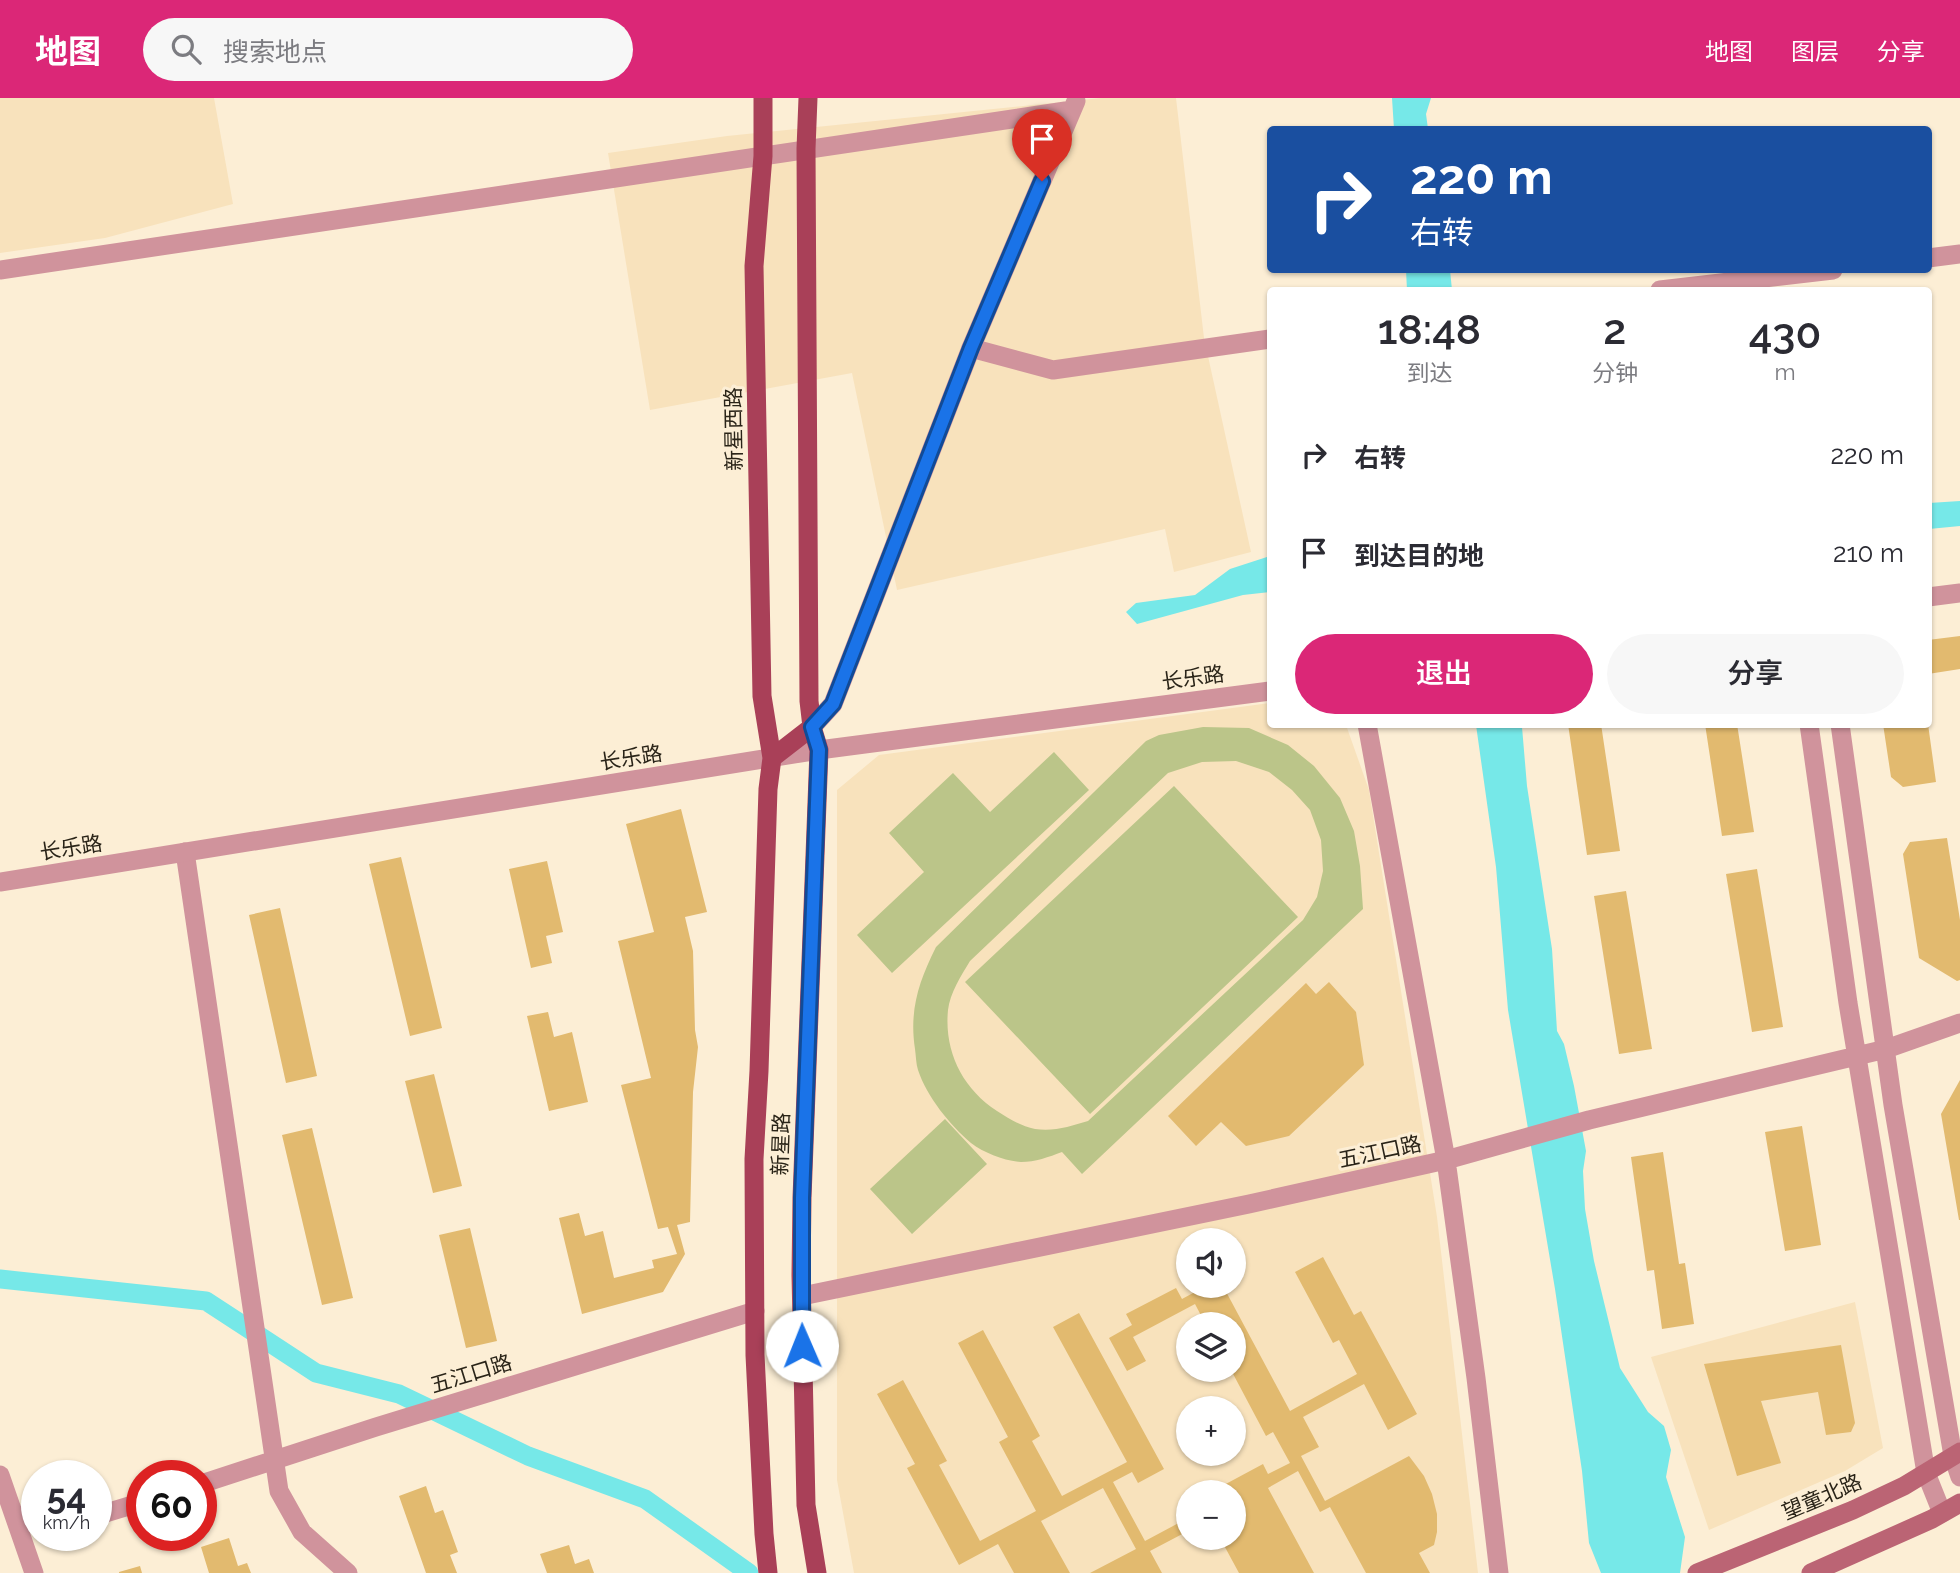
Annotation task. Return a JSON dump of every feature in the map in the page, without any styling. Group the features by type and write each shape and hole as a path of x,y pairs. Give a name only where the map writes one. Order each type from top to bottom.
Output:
{"main road":[{"name":"新星西路","path":"763,98 763,156 754,266 762,696 772,758 768,789 754,1159 755,1355 768,1573"},
{"path":"772,758 812,727 809,701 808,98"},
{"name":"新星路","path":"812,727 819,750 802,1198 802,1296 806,1505 816,1568"},
{"name":"望童北路","path":"1697,1573 1853,1510 1904,1486 1957,1454"},
{"path":"1811,1573 1960,1503"}],"street":[{"path":"0,270 763,156 1074,104"},
{"path":"812,727 833,704 971,348 1074,104"},
{"path":"1932,258 1960,254"},
{"path":"1686,287 1807,273"},
{"path":"971,348 1053,370 1267,339"},
{"path":"1932,596 1960,593"},
{"name":"长乐路","path":"0,882 819,750 1267,691"},
{"path":"1368,728 1446,1160 1499,1573"},
{"path":"1810,728 1857,1056 1926,1472 1942,1513"},
{"path":"1841,728 1893,1105 1960,1477"},
{"path":"185,852 279,1491 302,1532 348,1573"},
{"name":"五江口路","path":"802,1296 1249,1204 1446,1160 1589,1120 1886,1049 1960,1023"},
{"name":"五江口路","path":"217,1478 755,1311"},
{"path":"0,1475 21,1520"},
{"path":"31,1551 34,1573"}],"shaded area":[{"path":"0,98 214,98 233,204 105,238 0,253"},
{"path":"1101,98 1176,98 1204,338 1251,552 1174,572 1165,529 897,590 852,373 650,410 608,153 727,136"},
{"path":"1267,703 1267,728 1347,728 1369,790 1437,1217 1478,1573 854,1573 837,1480 837,790 879,755"},
{"path":"1855,1302 1883,1448 1845,1471 1709,1530 1651,1357"}],"green space":[{"path":"1203,727 1249,728 1288,745 1314,766 1340,798 1354,831 1363,909 1082,1174 1062,1152 1026,1162 995,1156 971,1143 955,1128 933,1100 918,1070 913,1021 925,972 936,947 1146,741 1159,735","holes":["1236,761 1269,772 1292,790 1310,810 1321,840 1323,871 1317,897 1303,920 1088,1121 1056,1129 1035,1129 1011,1119 985,1102 965,1080 949,1040 949,1004 970,961 1168,773 1202,762"]},
{"path":"1054,752 1089,790 892,973 857,935 924,872 889,833 953,773 990,812"},
{"path":"1174,786 1298,917 1090,1114 965,982"},
{"path":"945,1119 987,1164 912,1234 870,1189"}],"water":[{"path":"1392,98 1431,98 1426,114 1428,126 1394,126"},
{"path":"1406,273 1450,273 1452,287 1407,287"},
{"path":"1960,501 1960,526 1932,529 1932,503"},
{"path":"1267,557 1267,592 1243,595 1137,624 1126,612 1136,603 1195,595 1230,569"},
{"path":"1476,728 1522,728 1527,786 1552,949 1557,1031 1564,1044 1586,1151 1583,1171 1585,1209 1594,1261 1620,1368 1648,1412 1664,1426 1671,1450 1666,1477 1685,1537 1680,1573 1601,1573 1589,1543 1582,1471 1555,1289 1508,1010 1496,867"}],"building":[{"path":"1960,636 1960,669 1932,673 1932,640"},
{"path":"1569,728 1602,728 1620,851 1587,855"},
{"path":"1706,728 1738,728 1754,832 1722,836"},
{"path":"1884,728 1929,728 1936,782 1903,787 1891,777"},
{"path":"681,809 707,912 685,917 693,951 695,1030 698,1047 693,1092 690,1222 677,1225 685,1254 663,1292 582,1314 559,1218 579,1213 585,1236 603,1231 614,1278 654,1268 652,1260 677,1254 668,1227 658,1229 621,1085 651,1078 618,941 654,932 626,824"},
{"path":"1947,838 1960,920 1960,980 1957,981 1919,958 1903,854 1910,842"},
{"path":"401,857 442,1028 410,1036 369,864"},
{"path":"547,861 563,932 546,936 552,963 531,968 509,869"},
{"path":"1757,869 1783,1027 1752,1032 1726,874"},
{"path":"1626,891 1652,1049 1619,1054 1594,896"},
{"path":"280,908 317,1076 286,1083 249,915"},
{"path":"1329,982 1356,1012 1364,1065 1289,1136 1246,1146 1221,1122 1196,1146 1168,1116 1306,983 1316,994"},
{"path":"548,1012 554,1037 572,1032 588,1102 549,1111 527,1016"},
{"path":"434,1074 462,1186 433,1193 405,1081"},
{"path":"1960,1080 1960,1220 1959,1220 1941,1114"},
{"path":"1802,1126 1821,1245 1785,1251 1765,1132"},
{"path":"312,1128 353,1298 322,1305 282,1135"},
{"path":"1663,1152 1679,1264 1685,1263 1694,1324 1662,1329 1654,1270 1647,1271 1631,1157"},
{"path":"470,1228 497,1341 466,1348 439,1235"},
{"path":"1323,1257 1354,1315 1361,1311 1417,1414 1388,1430 1364,1384 1303,1417 1319,1447 1301,1456 1325,1501 1409,1456 1424,1476 1437,1514 1434,1545 1419,1553 1430,1573 1366,1573 1330,1507 1320,1512 1298,1471 1268,1488 1314,1573 1239,1573 1227,1550 1246,1550 1246,1480 1233,1480 1263,1464 1268,1474 1290,1463 1273,1432 1266,1436 1237,1382 1246,1382 1246,1329 1290,1411 1357,1374 1339,1340 1333,1343 1295,1272"},
{"path":"1176,1288 1176,1298 1229,1298 1237,1312 1199,1312 1195,1304 1133,1337 1146,1361 1127,1371 1109,1338 1132,1325 1126,1314"},
{"path":"1079,1313 1164,1469 1138,1483 1132,1472 1113,1482 1145,1541 1176,1524 1176,1537 1150,1551 1162,1573 1090,1573 1136,1549 1103,1488 1041,1521 1070,1573 1014,1573 998,1544 959,1565 907,1468 915,1464 877,1394 903,1380 947,1461 939,1465 980,1541 1036,1511 999,1442 1008,1437 958,1343 983,1330 1040,1436 1032,1441 1062,1496 1127,1462 1053,1327"},
{"path":"1841,1345 1855,1423 1851,1432 1826,1435 1818,1392 1761,1401 1781,1463 1737,1476 1704,1364"},
{"path":"426,1486 435,1513 443,1510 458,1552 450,1555 457,1573 426,1573 399,1496"},
{"path":"229,1538 238,1566 247,1563 251,1573 209,1573 202,1551 217,1551 217,1542"},
{"path":"569,1545 575,1564 589,1559 594,1573 547,1573 540,1554"},
{"path":"140,1566 142,1573 119,1573 119,1572"}],"waterway":[{"path":"0,1279 206,1301 316,1373 399,1394 528,1456 645,1499 749,1573"}],"route":[{"path":"802,1346 802,1198 819,750 812,727 833,704 971,348 1042,181"}]}
